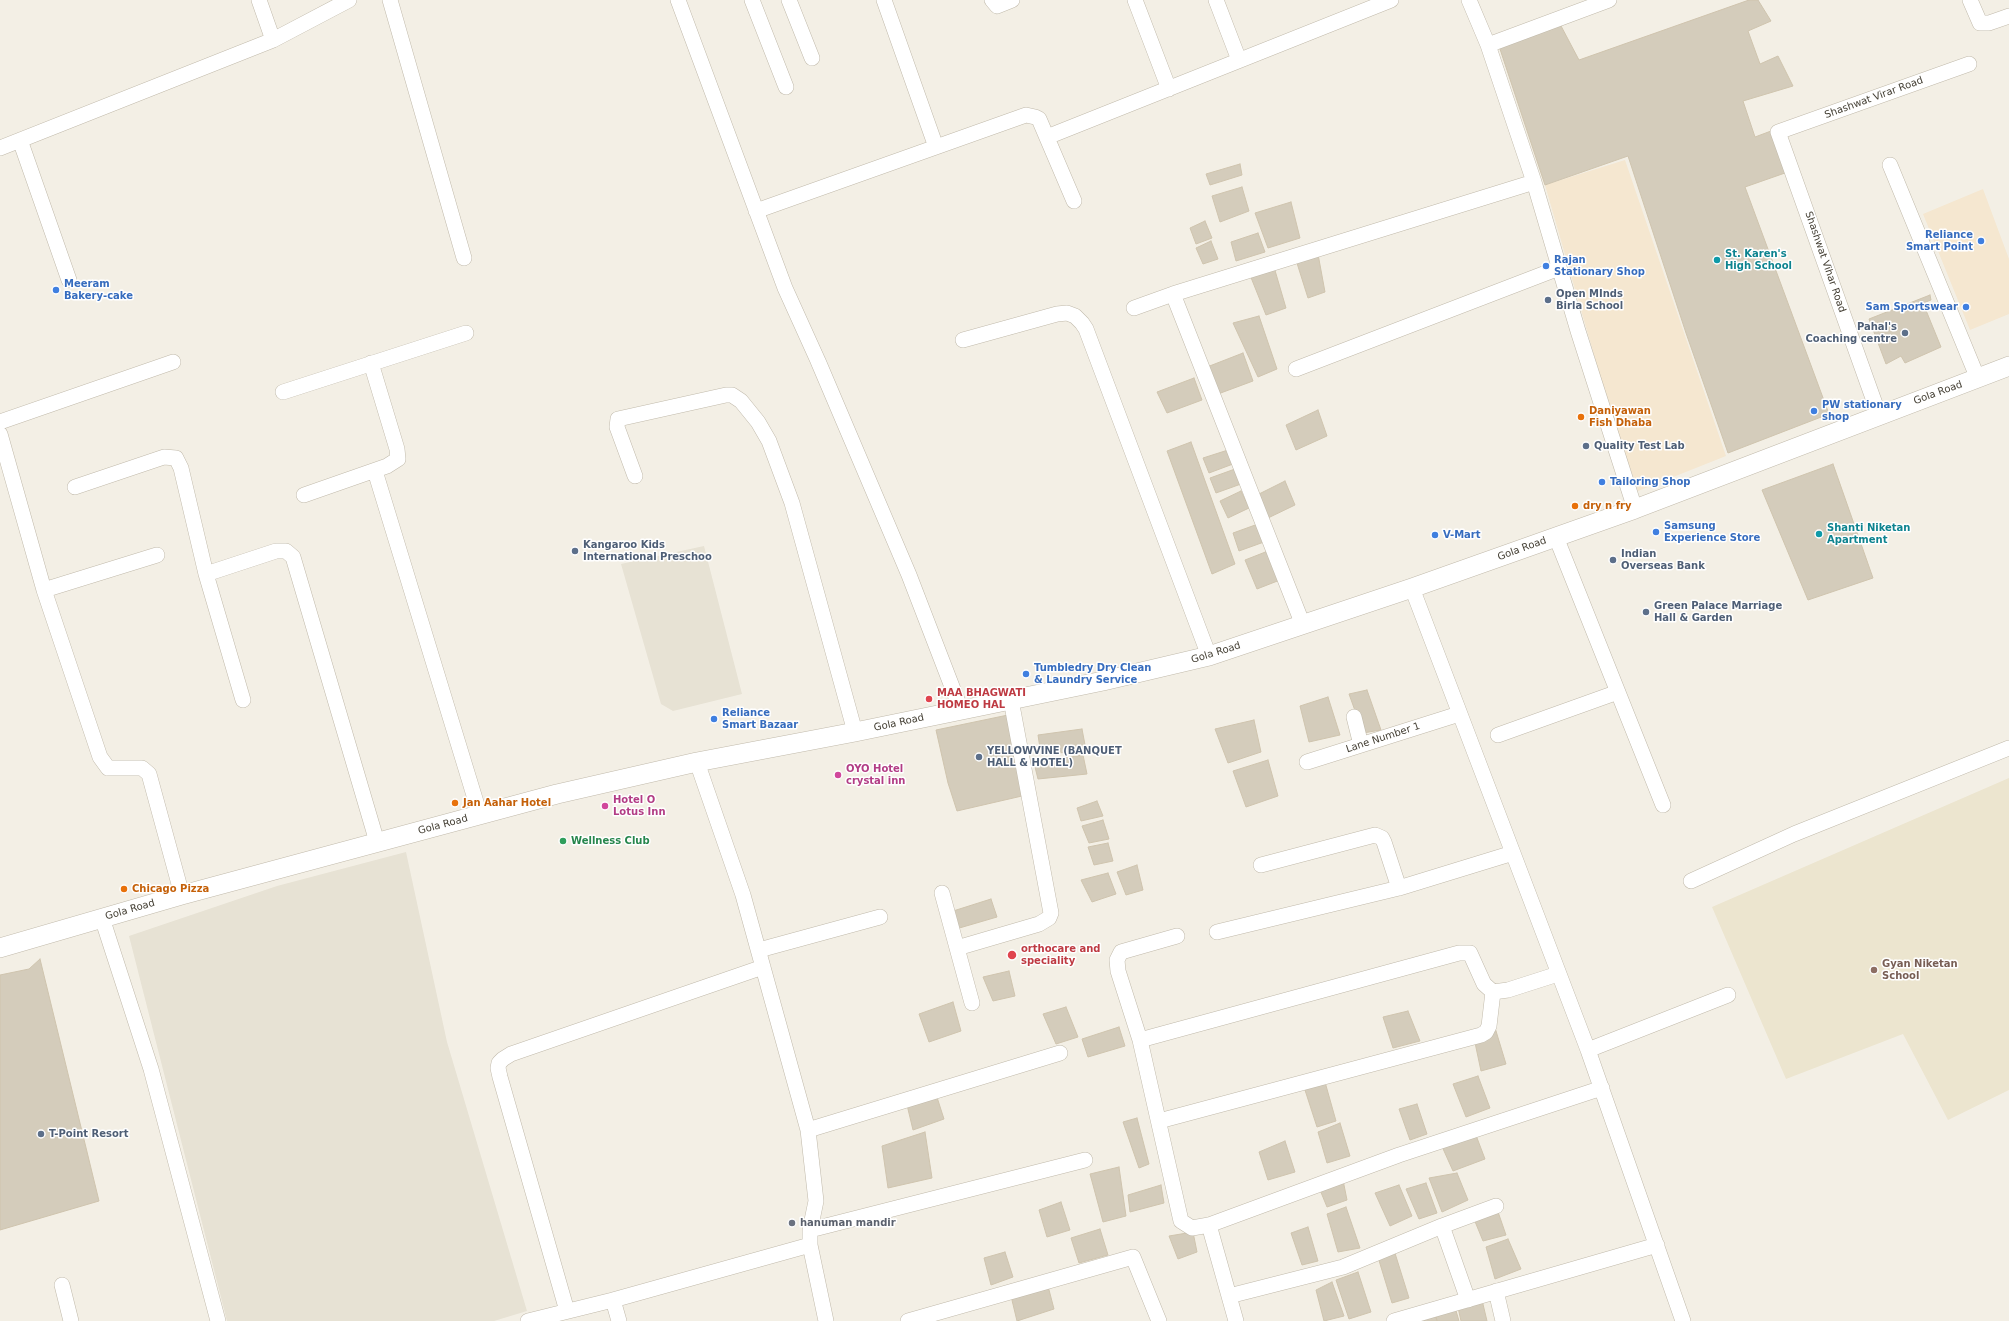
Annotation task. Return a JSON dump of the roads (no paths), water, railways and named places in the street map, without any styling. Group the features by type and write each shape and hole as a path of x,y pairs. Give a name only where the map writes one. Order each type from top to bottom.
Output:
{"street":[{"path":"259,0 273,40"},
{"path":"0,148 273,40 348,0"},
{"path":"390,0 464,258"},
{"path":"678,0 785,288 818,361 909,574 961,710"},
{"path":"752,0 786,87"},
{"path":"789,0 812,58"},
{"path":"884,0 936,147"},
{"path":"992,0 997,6 1012,0"},
{"path":"1135,0 1169,88"},
{"path":"1216,0 1239,60"},
{"path":"1047,138 1391,0"},
{"path":"1469,0 1488,45 1534,182 1559,268 1636,509"},
{"path":"1488,45 1609,0"},
{"path":"1970,0 1980,24 1989,24 2009,16"},
{"name":"Shashwat Virar Road","path":"1778,132 1969,64"},
{"path":"756,212 1026,115 1038,119 1074,201"},
{"name":"Shashwat Vihar Road","path":"1778,132 1879,416"},
{"path":"20,140 69,280"},
{"path":"1890,165 1978,379"},
{"path":"1134,308 1173,294 1534,182"},
{"path":"1296,369 1559,268"},
{"path":"1173,294 1303,625"},
{"path":"963,340 1057,314 1067,313 1075,316 1082,323 1086,330 1209,656"},
{"path":"283,392 466,333"},
{"path":"0,422 174,362"},
{"path":"304,494 375,471 396,462 398,454 371,363"},
{"name":"Gola Road","path":"0,948 182,895 556,794 697,762 855,732 1103,681 1209,656 1412,588 1636,509 2009,366"},
{"path":"635,476 616,427 618,419 726,395 732,395 741,401 758,422 770,441 792,502 855,732"},
{"path":"0,434 44,590 103,762 112,769 142,768 149,774 182,895"},
{"path":"76,487 164,458 176,458 181,468 206,574 243,700"},
{"path":"375,471 480,815"},
{"path":"1556,537 1664,805"},
{"path":"206,574 276,551 286,551 293,557 377,842"},
{"path":"44,590 158,555"},
{"path":"1412,588 1588,1050 1683,1321"},
{"path":"1498,735 1618,692"},
{"path":"957,948 1039,924 1049,918 1051,913 1011,700"},
{"name":"Lane Number 1","path":"1307,762 1459,714"},
{"path":"1354,717 1361,745"},
{"path":"1691,881 1794,834 2009,748"},
{"path":"697,762 759,950 808,1130 816,1202 810,1230 810,1245 826,1321"},
{"path":"1261,865 1375,835 1382,838 1384,842 1399,888"},
{"path":"1217,932 1399,888 1513,853"},
{"path":"942,893 972,1003"},
{"path":"759,950 880,917"},
{"path":"102,918 150,1062 218,1321"},
{"path":"1177,936 1121,952 1117,960 1118,971 1140,1040 1181,1221 1192,1228 1209,1225 1399,1155 1602,1088"},
{"path":"1140,1040 1459,953 1470,953 1484,984 1493,992 1508,990 1558,974"},
{"path":"567,1311 500,1077 499,1063 503,1058 511,1054 763,967"},
{"path":"1159,1121 1481,1035 1486,1032 1489,1026 1493,992"},
{"path":"1588,1050 1728,995"},
{"path":"808,1130 1060,1053"},
{"path":"810,1230 1084,1160"},
{"path":"1229,1296 1343,1267 1442,1226 1496,1206"},
{"path":"1209,1225 1236,1321"},
{"path":"1442,1226 1468,1300"},
{"path":"528,1321 613,1300 810,1245"},
{"path":"1394,1321 1657,1245"},
{"path":"908,1321 1133,1257 1159,1321"},
{"path":"62,1285 71,1321"},
{"path":"1496,1291 1503,1321"},
{"path":"613,1300 619,1321"}],"place":[{"name":"Reliance Smart Point","path":"1981,241"},
{"name":"St. Karen's High School","path":"1717,260"},
{"name":"Rajan Stationary Shop","path":"1546,266"},
{"name":"Meeram Bakery-cake","path":"56,290"},
{"name":"Open MInds Birla School","path":"1548,300"},
{"name":"Sam Sportswear","path":"1966,307"},
{"name":"Pahal's Coaching centre","path":"1905,333"},
{"name":"PW stationary shop","path":"1814,411"},
{"name":"Daniyawan Fish Dhaba","path":"1581,417"},
{"name":"Quality Test Lab","path":"1586,446"},
{"name":"Tailoring Shop","path":"1602,482"},
{"name":"dry n fry","path":"1575,506"},
{"name":"Samsung Experience Store","path":"1656,532"},
{"name":"Shanti Niketan Apartment","path":"1819,534"},
{"name":"V-Mart","path":"1435,535"},
{"name":"Kangaroo Kids International Preschoo","path":"575,551"},
{"name":"Indian Overseas Bank","path":"1613,560"},
{"name":"Green Palace Marriage Hall & Garden","path":"1646,612"},
{"name":"Tumbledry Dry Clean & Laundry Service","path":"1026,674"},
{"name":"MAA BHAGWATI HOMEO HAL","path":"929,699"},
{"name":"Reliance Smart Bazaar","path":"714,719"},
{"name":"YELLOWVINE (BANQUET HALL & HOTEL)","path":"979,757"},
{"name":"OYO Hotel crystal inn","path":"838,775"},
{"name":"Jan Aahar Hotel","path":"455,803"},
{"name":"Hotel O Lotus Inn","path":"605,806"},
{"name":"Wellness Club","path":"563,841"},
{"name":"Chicago Pizza","path":"124,889"},
{"name":"orthocare and speciality","path":"1012,955"},
{"name":"Gyan Niketan School","path":"1874,970"},
{"name":"T-Point Resort","path":"41,1134"},
{"name":"hanuman mandir","path":"792,1223"}]}
